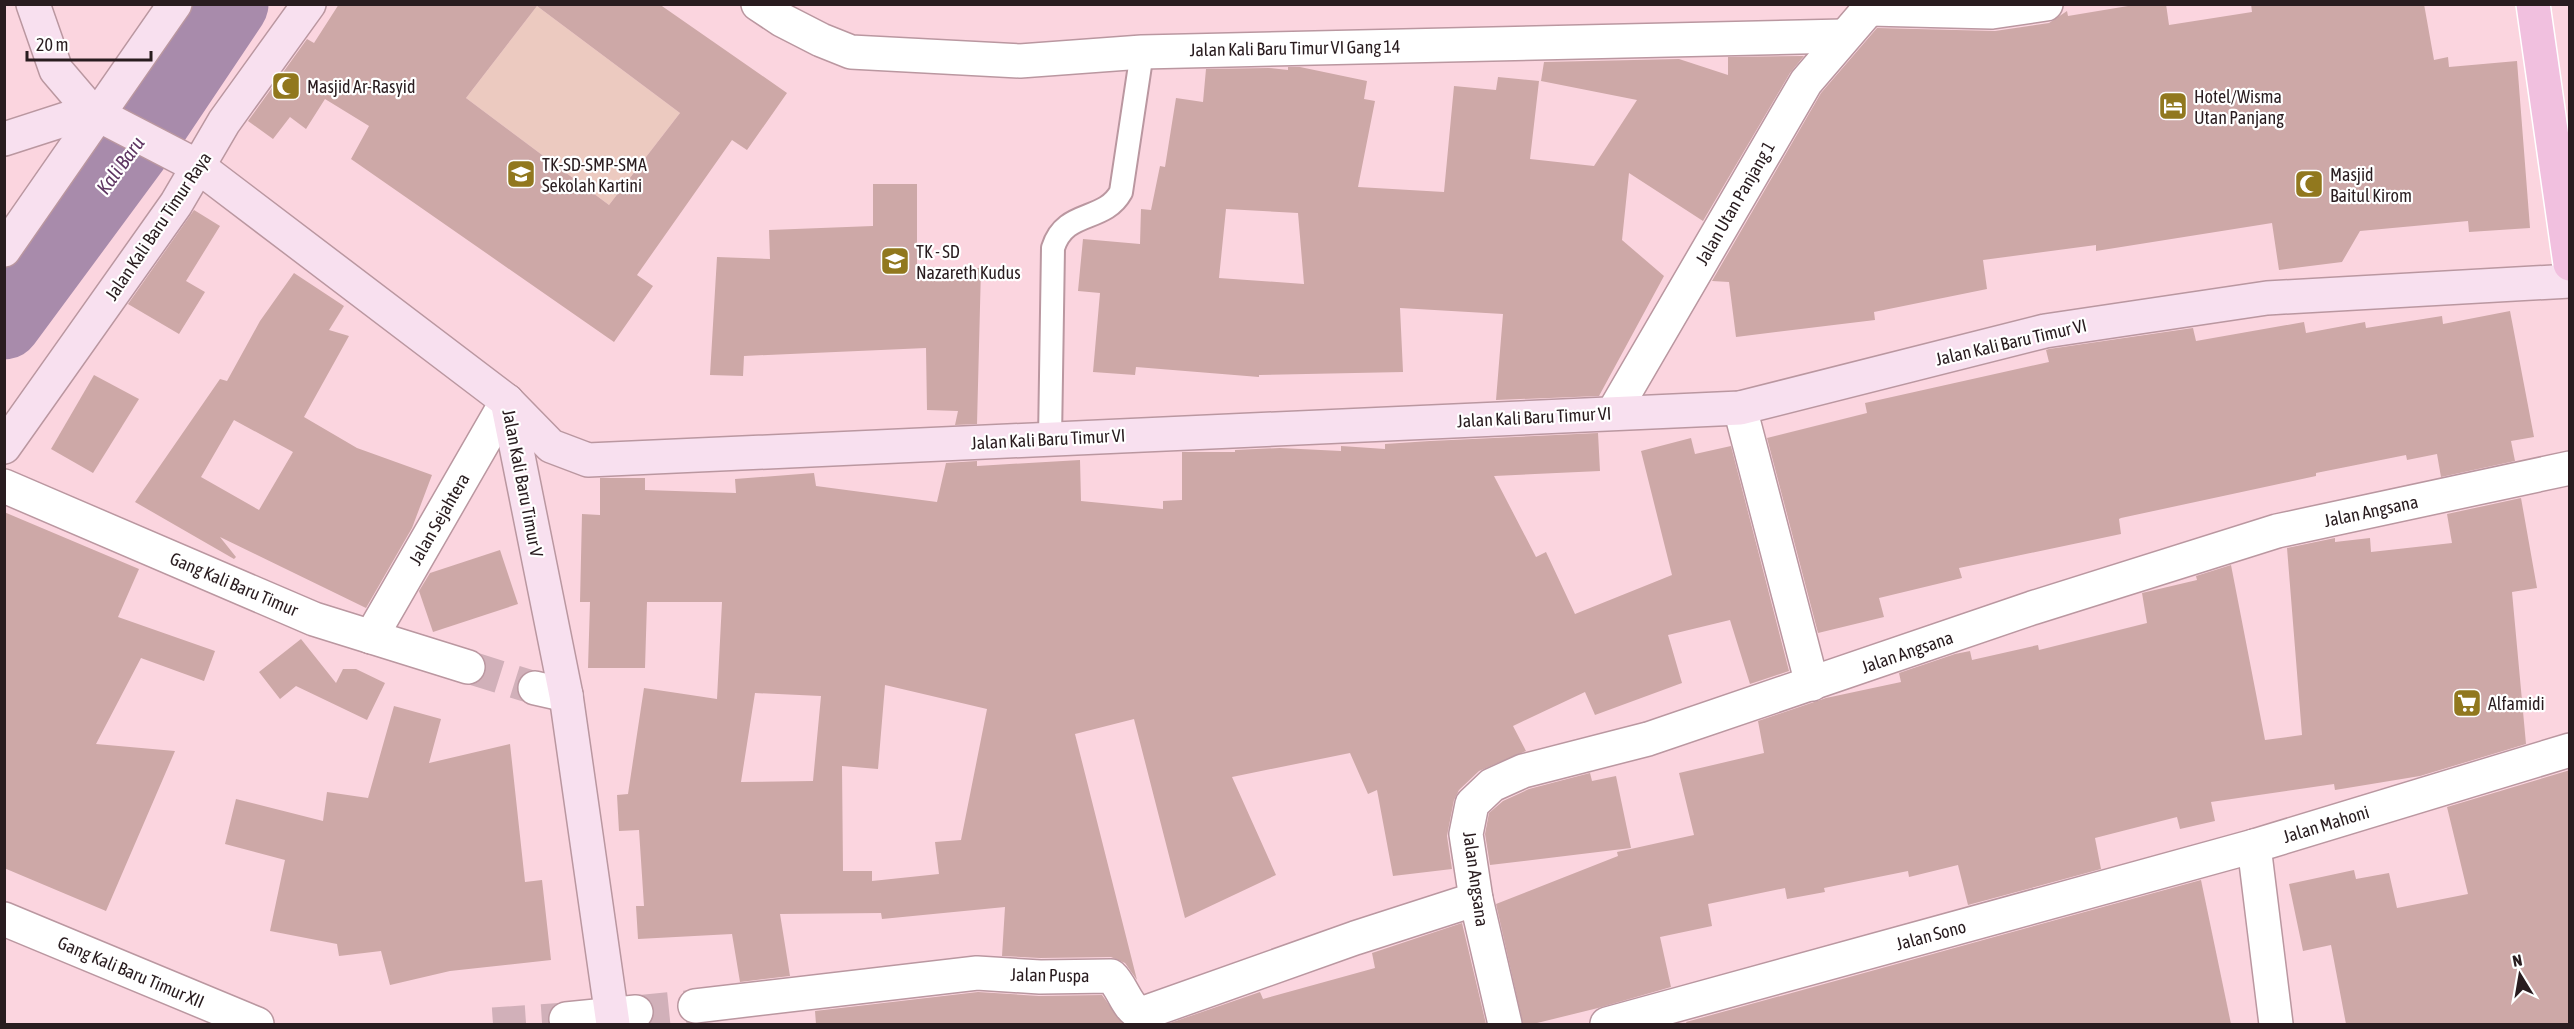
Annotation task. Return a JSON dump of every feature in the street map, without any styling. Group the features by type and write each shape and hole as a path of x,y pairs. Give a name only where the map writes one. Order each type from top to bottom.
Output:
{"main road":[{"path":"2533,4 2570,264"}],"street":[{"path":"33,4 56,70 101,116"},
{"path":"4,250 101,116 175,4"},
{"name":"Jalan Kali Baru Timur Raya","path":"4,447 176,204 187,161 224,122 309,4"},
{"name":"Jalan Kali Baru Timur VI Gang 14","path":"758,4 820,40 851,52 1020,61 1142,51 1844,36"},
{"path":"1871,7 1992,12 2046,4"},
{"name":"Jalan Utan Panjang 1","path":"1613,413 1806,82 1871,7"},
{"path":"4,140 101,116"},
{"name":"Jalan Kali Baru Timur V","path":"101,116 187,161 507,401 550,691 620,1018"},
{"name":"Jalan Kali Baru Timur VI","path":"507,401 551,446 588,460 1740,408 2045,331 2267,298 2570,281"},
{"name":"Jalan Sejahtera","path":"370,637 507,401"},
{"path":"1740,408 1812,684"},
{"name":"Jalan Angsana","path":"1505,1024 1476,899 1466,834 1472,804 1492,784 1523,771 1648,739 2032,608 2277,531 2570,468"},
{"name":"Gang Kali Baru Timur","path":"4,486 314,619 468,667"},
{"name":"Jalan Mahoni","path":"2254,846 2570,750"},
{"path":"2254,846 2277,1024"},
{"name":"Jalan Sono","path":"1607,1024 2254,846"},
{"name":"Jalan Puspa","path":"695,1006 977,973 1040,977 1111,976 1119,984 1133,1011 1141,1014 1355,938 1476,899"},
{"name":"Gang Kali Baru Timur XII","path":"4,919 257,1024"},
{"path":"566,1019 620,1018"}],"lane":[{"path":"1050,440 1053,248 1057,235 1070,223 1106,208 1115,201 1120,192 1142,51"}],"shaded area":[{"path":"537,6 680,113 609,205 466,98"}],"building":[{"path":"339,4 659,4 787,93 747,150 732,140 637,275 653,286 614,342 351,159 369,126 325,99 306,129 290,117 273,139 248,121 307,39 314,43","holes":["537,6 680,113 609,205 466,98"]},
{"path":"2140,4 2166,4 2169,25 2252,12 2251,4 2424,4 2434,60 2448,57 2449,67 2517,61 2530,228 2469,232 2468,221 2360,231 2342,262 2279,270 2272,223 2096,251 2096,245 1983,260 1987,289 1874,312 1875,320 1736,337 1729,282 1712,281 1821,93 1877,28 1995,31 2049,23 2067,11 2068,16"},
{"path":"1804,56 1790,73 1703,221 1629,173 1622,240 1664,276 1599,396 1496,400 1503,314 1400,308 1403,372 1259,375 1259,377 1136,367 1135,375 1093,372 1100,293 1078,291 1083,239 1140,244 1141,209 1151,210 1160,166 1165,167 1176,98 1203,102 1206,69 1288,70 1288,67 1300,67 1367,81 1364,99 1375,101 1358,187 1444,192 1454,86 1496,90 1498,77 1539,81 1530,159 1594,166 1637,100 1541,81 1544,62 1679,59 1728,75 1728,57","holes":["1226,209 1298,213 1304,284 1219,278"]},
{"path":"873,184 917,184 917,267 981,268 977,424 955,425 958,411 927,410 926,348 744,356 743,376 710,375 717,257 770,259 769,230 873,226"},
{"path":"194,210 220,226 186,281 205,292 179,334 128,304"},
{"path":"294,273 344,306 329,330 349,336 304,417 357,448 432,475 412,528 366,608 220,537 236,557 234,559 135,502 220,379 227,381 260,321","holes":["234,420 293,452 259,510 201,477"]},
{"path":"2510,311 2534,437 2511,441 2515,461 2441,477 2437,454 2407,460 2406,455 2316,473 2316,476 2121,518 2119,519 2121,534 1959,568 1962,578 1879,598 1884,617 1818,633 1767,438 1867,413 1865,403 2049,362 2046,350 2049,349 2193,328 2196,341 2304,322 2306,333 2365,322 2366,328 2442,316 2443,324"},
{"path":"94,375 139,399 93,473 51,449"},
{"path":"1598,433 1600,471 1494,476 1536,557 1546,552 1575,614 1672,575 1641,451 1691,438 1695,454 1731,446 1789,671 1750,684 1730,620 1668,635 1682,683 1595,715 1585,692 1513,726 1526,751 1479,771 1459,790 1454,800 1447,836 1452,869 1393,876 1377,790 1368,794 1350,753 1232,777 1276,875 1185,918 1134,719 1075,734 1137,980 1125,963 1111,957 1002,956 1005,907 882,919 881,913 780,914 790,976 740,982 732,934 638,939 636,906 644,906 639,830 619,831 617,795 628,794 644,688 717,699 722,602 647,602 645,668 588,668 590,602 580,602 582,514 600,515 600,478 645,478 645,490 736,493 735,479 814,473 816,486 937,502 946,463 977,461 977,466 1080,460 1081,501 1163,509 1163,501 1182,500 1182,452 1235,452 1235,450 1280,448 1341,451 1341,446 1385,449 1385,444","holes":["885,685 987,709 961,840 935,842 939,874 872,881 872,871 843,871 842,766 878,769","755,693 821,696 813,781 741,782"]},
{"path":"2521,498 2537,588 2512,592 2526,744 2420,776 2335,790 2334,784 2211,802 2215,821 2180,829 2177,817 2095,838 2101,869 1968,905 1958,865 1909,877 1908,871 1824,888 1825,892 1787,899 1785,888 1708,904 1712,926 1660,937 1671,987 1598,1008 1533,1024 1523,1024 1496,904 1618,856 1617,852 1694,835 1679,773 1764,753 1758,721 1826,698 1901,682 1899,673 1955,654 1970,651 1972,660 2038,645 2039,650 2147,623 2142,593 2197,580 2196,576 2231,565 2265,740 2302,735 2287,548 2335,538 2335,542 2370,538 2371,552 2452,543 2447,514"},
{"path":"4,512 139,569 118,617 215,651 204,681 141,658 96,744 175,751 106,911 4,868"},
{"path":"500,550 518,604 433,632 419,591 430,573"},
{"path":"301,639 336,683 343,669 356,669 385,683 367,720 296,686 280,699 259,672"},
{"path":"394,706 441,719 429,763 510,744 525,882 542,880 551,960 450,971 390,985 381,951 339,956 337,944 270,931 285,860 225,844 236,799 323,821 327,792 368,798"},
{"path":"2570,770 2570,1024 2346,1024 2331,945 2303,951 2289,884 2354,870 2356,879 2389,873 2397,908 2468,894 2447,807"},
{"path":"1590,773 1592,781 1616,776 1631,848 1490,865 1485,834 1489,813 1503,801 1529,789"},
{"path":"2201,880 2231,1024 1687,1024 1686,1022"},
{"path":"1462,923 1486,1024 1167,1024 1260,992 1263,999 1375,968 1372,953"},
{"path":"978,992 1039,996 1102,995 1123,1024 816,1024 815,1011"}],"waterway":[{"name":"Kali Baru","path":"4,322 154,119 231,4"}],"tunnel":[{"path":"468,667 535,688"},
{"path":"636,1012 695,1006"},
{"path":"493,1024 566,1019"}],"place":[{"name":"Masjid Ar-Rasyid","path":"286,86"},
{"name":"Hotel/Wisma Utan Panjang","path":"2173,106"},
{"name":"TK-SD-SMP-SMA Sekolah Kartini","path":"521,174"},
{"name":"Masjid Baitul Kirom","path":"2309,184"},
{"name":"TK - SD Nazareth Kudus","path":"895,261"},
{"name":"Alfamidi","path":"2467,703"}]}
